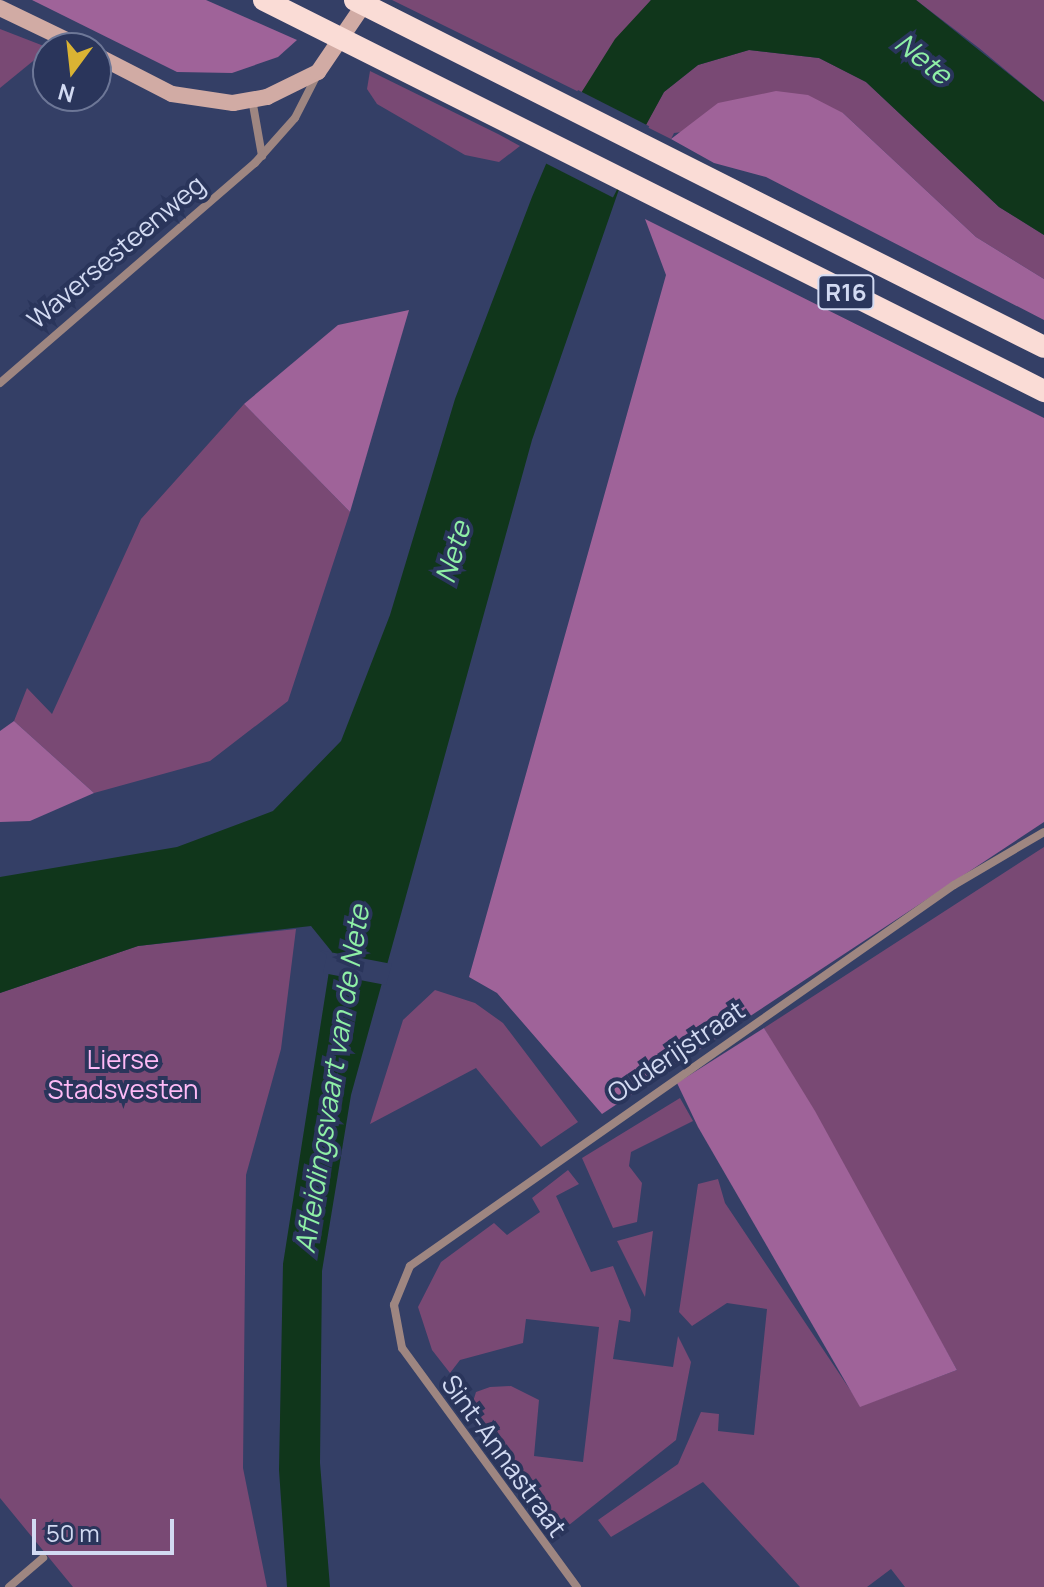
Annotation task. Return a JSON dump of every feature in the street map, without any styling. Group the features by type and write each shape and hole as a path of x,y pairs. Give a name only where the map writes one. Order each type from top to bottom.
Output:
{"highway":[{"name":"R16","path":"264,0 1044,391"},
{"name":"R16","path":"355,0 1044,347"}],"main road":[{"name":"Waversesteenweg","path":"318,72 367,0"},
{"path":"0,8 50,32"},
{"path":"112,63 172,94 252,99 318,72"}],"street":[{"name":"Waversesteenweg","path":"0,383 262,157 295,118 318,72"},
{"path":"252,99 262,157"},
{"name":"Ouderijstraat","path":"402,1348 396,1296 430,1247 954,885 1044,832"},
{"name":"Sint-Annastraat","path":"402,1348 577,1587"},
{"path":"9,1587 43,1558"}],"green space":[{"path":"392,0 651,0 581,93"},
{"path":"916,0 1044,0 1044,102 979,48"},
{"path":"0,29 32,41 32,62 0,88"},
{"path":"749,50 819,58 866,82 999,207 1044,235 1044,279 976,237 843,113 674,133 671,139 645,126 664,92 698,65"},
{"path":"370,71 520,146 499,162 465,155 377,104 367,89"},
{"path":"244,404 350,512 288,701 210,761 94,793 14,721 27,688 52,714 141,519"},
{"path":"1044,847 1044,1587 905,1587 891,1569 867,1587 800,1587 703,1482 611,1537 598,1520 678,1464 701,1412 719,1414 718,1431 754,1435 767,1309 727,1303 692,1326 679,1312 698,1184 718,1179 725,1203 861,1406 957,1370 764,1028"},
{"name":"Lierse Stadsvesten","path":"296,929 281,1049 246,1175 243,1468 267,1587 73,1587 0,1498 0,993 138,946"},
{"path":"435,990 475,1003 503,1023 578,1122 541,1147 476,1068 370,1124 403,1020"},
{"path":"680,1098 693,1121 631,1152 629,1166 642,1183 637,1222 613,1228 582,1158"},
{"path":"568,1170 579,1184 556,1196 591,1272 613,1266 631,1310 630,1322 619,1320 613,1359 673,1367 678,1336 691,1362 676,1440 564,1529 472,1405 476,1392 490,1387 511,1386 539,1400 534,1456 583,1462 599,1327 526,1319 523,1343 460,1360 450,1373 432,1350 418,1307 441,1262 494,1223 507,1235 540,1212 532,1198"},
{"path":"653,1231 645,1297 617,1241"}],"shaded area":[{"path":"32,0 206,0 297,40 278,57 232,73 177,72 112,40 112,32 96,32"},
{"path":"776,91 808,95 843,113 976,237 1044,279 1044,320 766,177 714,163 671,139 718,103"},
{"path":"645,219 1044,418 1044,822 602,1114 497,993 469,977 666,275"},
{"path":"409,310 350,512 244,404 338,325"},
{"path":"14,721 94,793 30,821 0,822 0,731"},
{"path":"764,1028 815,1111 957,1370 860,1407 698,1127 677,1083"}],"water":[{"path":"651,0 916,0 1044,102 1044,235 999,207 866,82 819,58 749,50 698,65 664,92 633,149 532,440 351,1095 322,1271 320,1463 330,1587 287,1587 279,1470 283,1264 332,952 311,926 138,946 0,993 0,877 177,847 273,811 341,741 390,615 455,399 532,197 566,117 615,39"}],"pier":[{"path":"578,90 649,126 613,198 542,161"},
{"path":"319,950 392,964 386,985 323,973 327,955"}],"water label":[{"name":"Nete","path":"924,58"},
{"name":"Nete","path":"452,552"},
{"name":"Afleidingsvaart van de Nete","path":"331,1079"}]}
